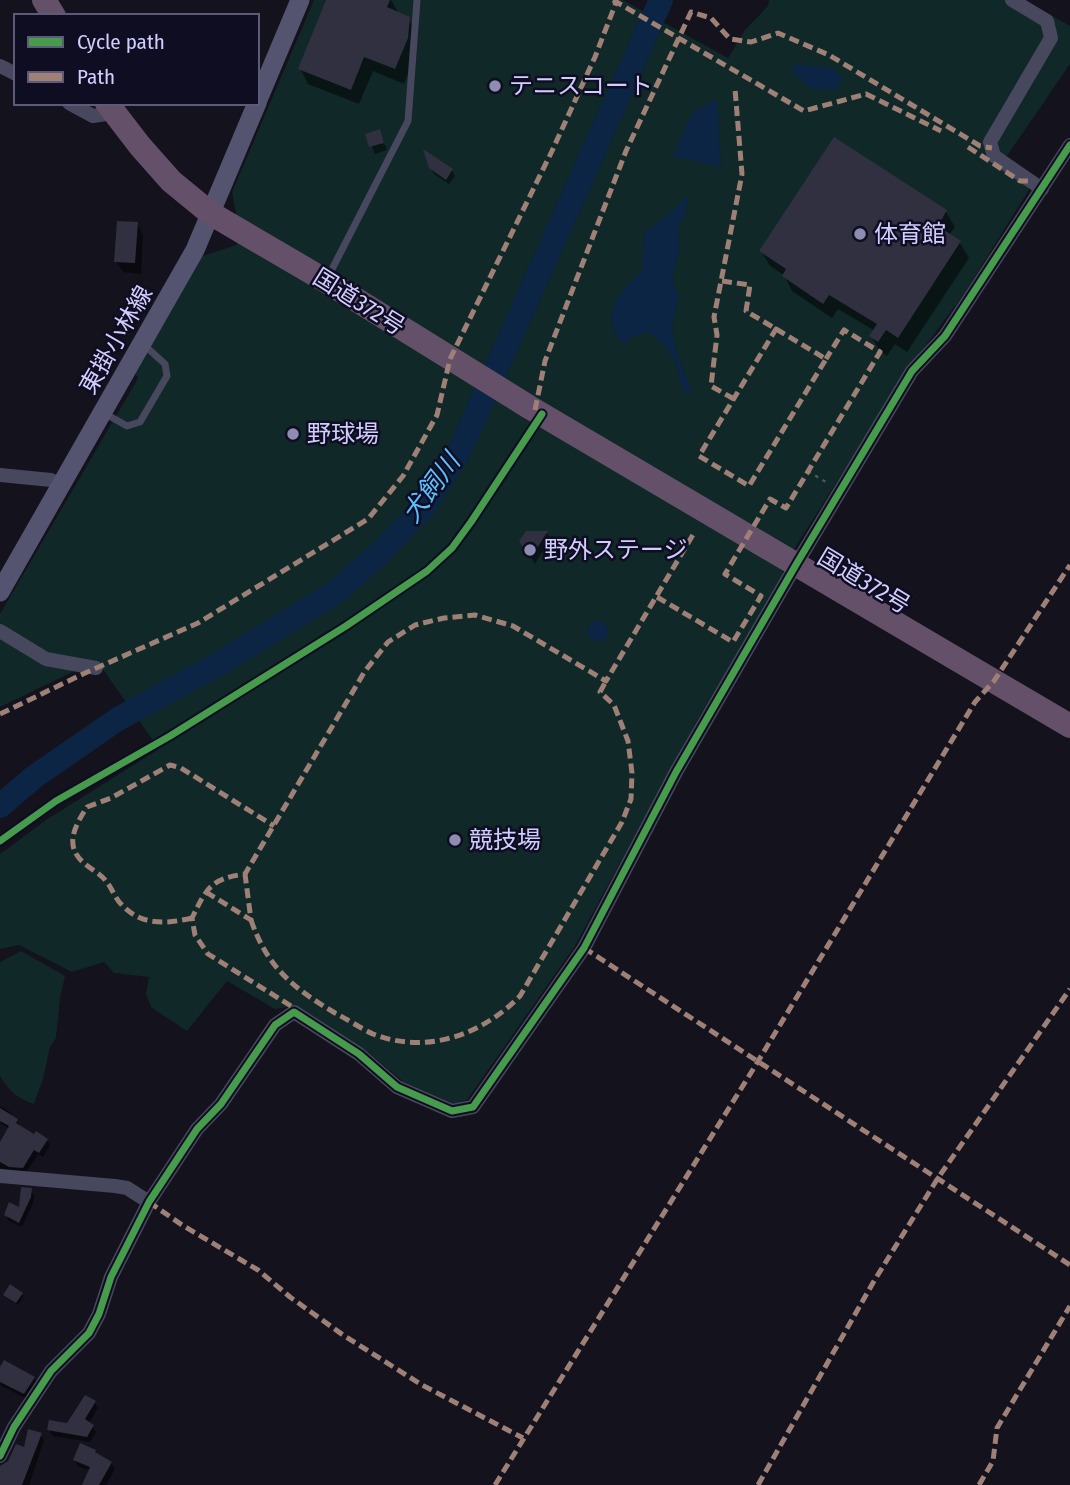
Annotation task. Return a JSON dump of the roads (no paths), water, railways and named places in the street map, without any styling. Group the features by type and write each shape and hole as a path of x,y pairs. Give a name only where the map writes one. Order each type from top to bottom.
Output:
{"highway":[{"name":"国道372号","path":"110,108 171,181 210,213 326,281 529,407 1070,726"}],"main road":[{"name":"東掛小林線","path":"259,98 300,0"},
{"name":"東掛小林線","path":"0,592 195,250 256,105"}],"street":[{"path":"1012,0 1047,21 1051,38 990,142 994,156 1042,189"},
{"path":"73,105 93,116 110,108"},
{"path":"0,1456 14,1427 51,1371 89,1333 99,1314 111,1278 149,1202 197,1129 221,1104 275,1025 294,1013 359,1054 397,1087 452,1111 473,1107 584,948 676,772 912,371 946,336 1070,145"},
{"path":"0,475 51,480 62,485"},
{"path":"0,631 46,659 96,668"},
{"path":"0,1176 127,1188 149,1202"}],"lane":[{"path":"326,281 408,121 417,0"},
{"path":"103,413 127,426 140,422 167,376 165,364 142,343"}],"water":[{"path":"794,64 832,68 843,77 836,90 810,88 791,71"},
{"path":"717,98 721,167 673,156 692,113"},
{"path":"686,196 688,200 685,216 677,226 679,247 673,278 679,295 672,327 675,348 691,389 689,396 681,384 674,359 661,343 649,332 631,336 628,343 619,341 612,320 616,302 642,271 644,233 677,207"},
{"path":"598,621 605,624 608,631 605,638 598,641 591,638 588,631 591,624"}],"waterway":[{"name":"犬飼川","path":"0,806 34,777 118,719 220,663 337,591 379,554 424,507 459,452 661,0"}],"place":[{"name":"テニスコート","path":"495,86"},
{"name":"体育館","path":"860,234"},
{"name":"野球場","path":"293,434"},
{"name":"野外ステージ","path":"530,550"},
{"name":"競技場","path":"455,840"}]}
